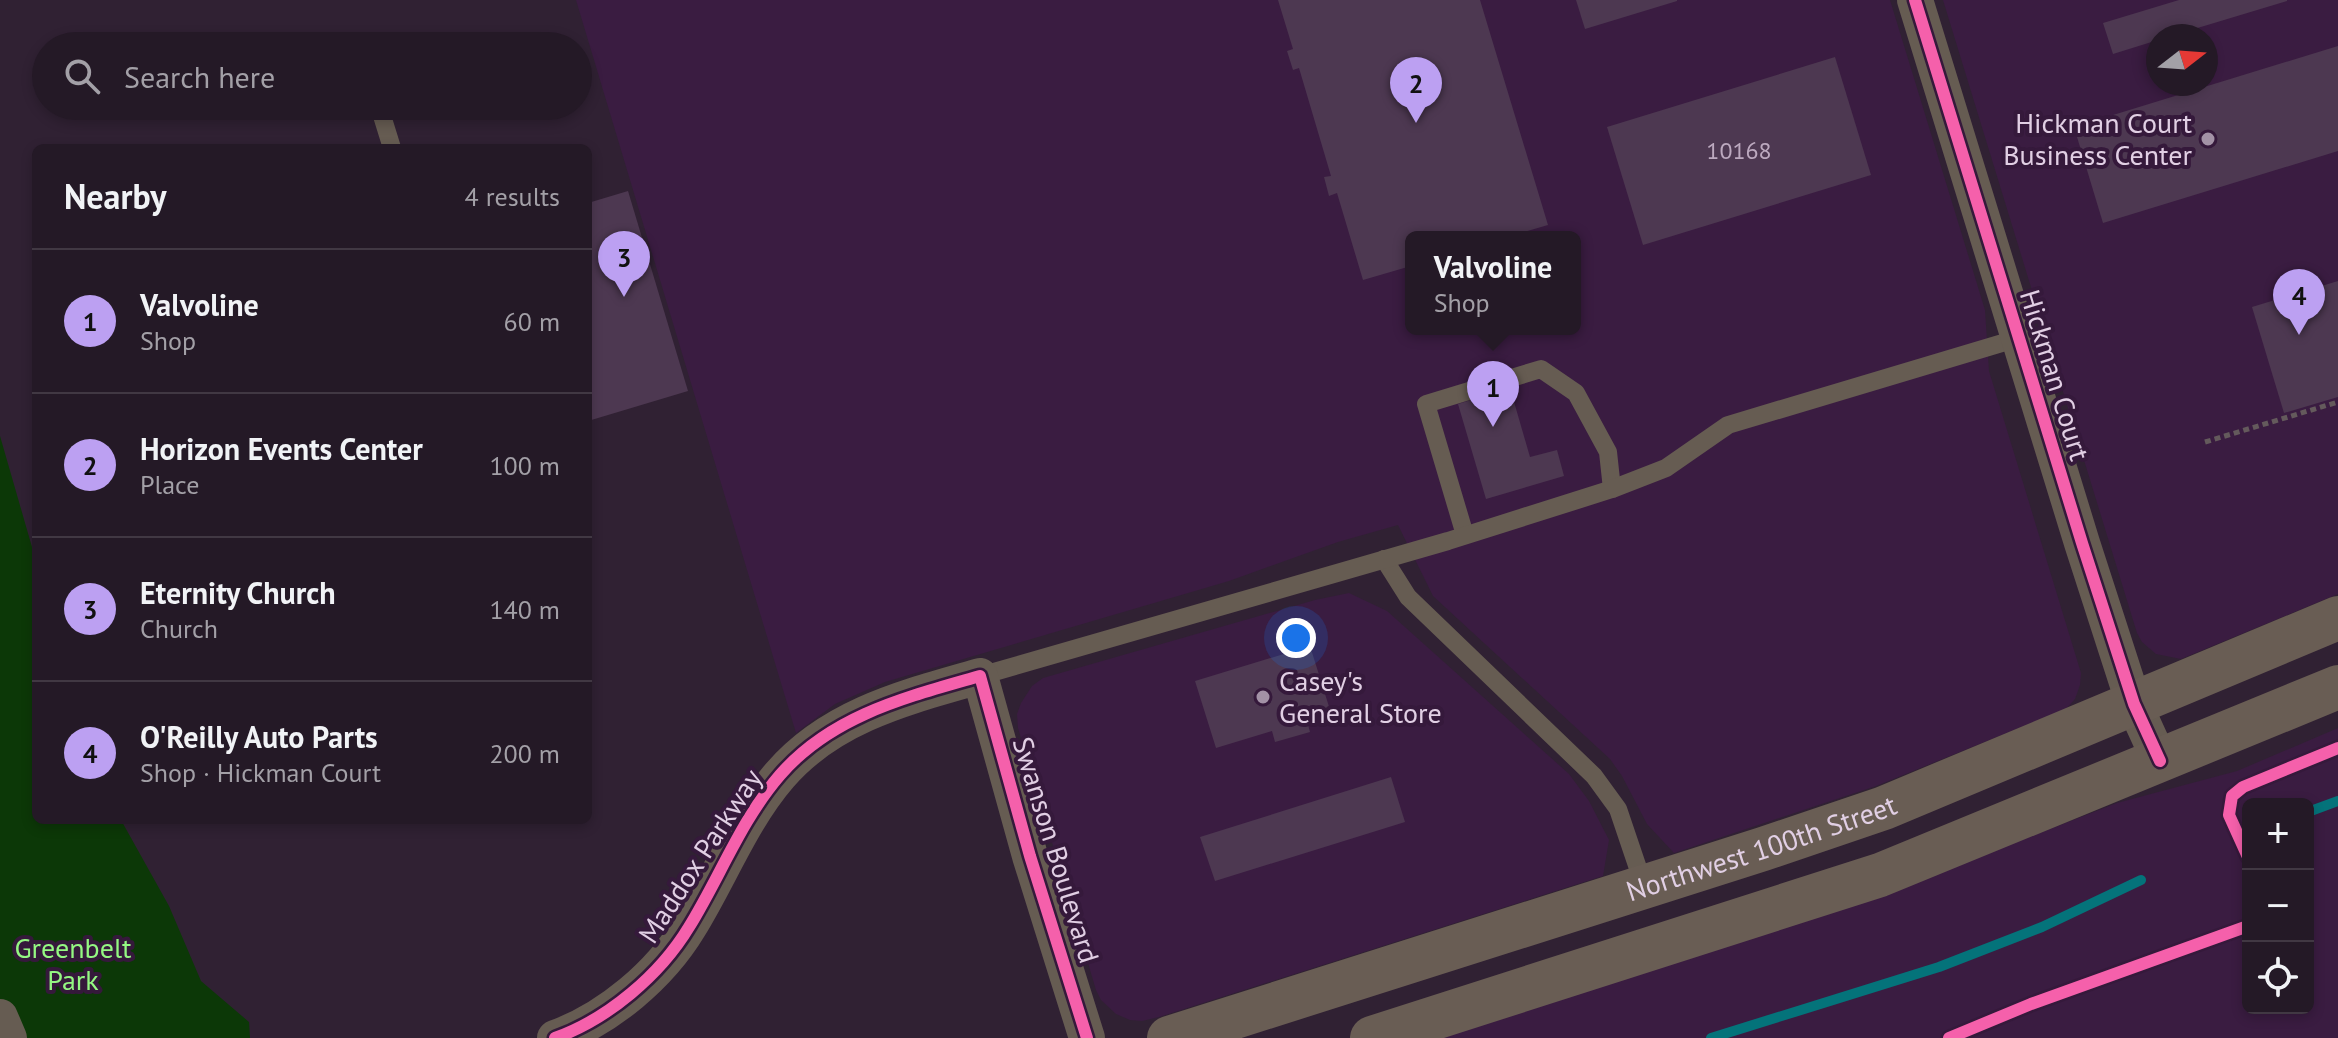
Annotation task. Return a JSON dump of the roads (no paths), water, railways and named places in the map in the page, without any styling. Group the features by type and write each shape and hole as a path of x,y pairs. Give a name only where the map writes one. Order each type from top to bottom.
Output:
{"main road":[{"name":"Northwest 100th Street","path":"1169,1038 1884,808 2338,618"},
{"path":"1372,1038 1880,875 2338,687"}],"street":[{"name":"Hickman Court","path":"1915,0 2134,704 2160,761"},
{"name":"Maddox Parkway","path":"555,1038 609,1010 653,973 688,930 739,834 780,775 797,758 847,722 872,709 980,676"},
{"name":"Swanson Boulevard","path":"980,676 1030,856 1087,1038"},
{"path":"0,1017 9,1038"}],"lane":[{"path":"383,120 391,144"},
{"path":"980,676 1384,559 1612,489 1666,468 1728,425 2019,338"},
{"path":"1465,535 1426,404 1541,369 1576,393 1608,452 1612,489"},
{"path":"1384,559 1408,597 1594,776 1618,809 1644,887"}],"waterway":[{"path":"2314,810 2338,801"},
{"path":"1711,1038 1939,967 2042,927 2141,880"}],"place":[{"name":"Horizon Events Center","path":"1416,123"},
{"name":"Hickman Court Business Center","path":"2208,139"},
{"name":"Eternity Church","path":"624,297"},
{"name":"O'Reilly Auto Parts","path":"2299,335"},
{"name":"Valvoline","path":"1493,427"},
{"name":"Casey's General Store","path":"1263,697"}],"park label":[{"name":"Greenbelt Park","path":"73,964"}]}
